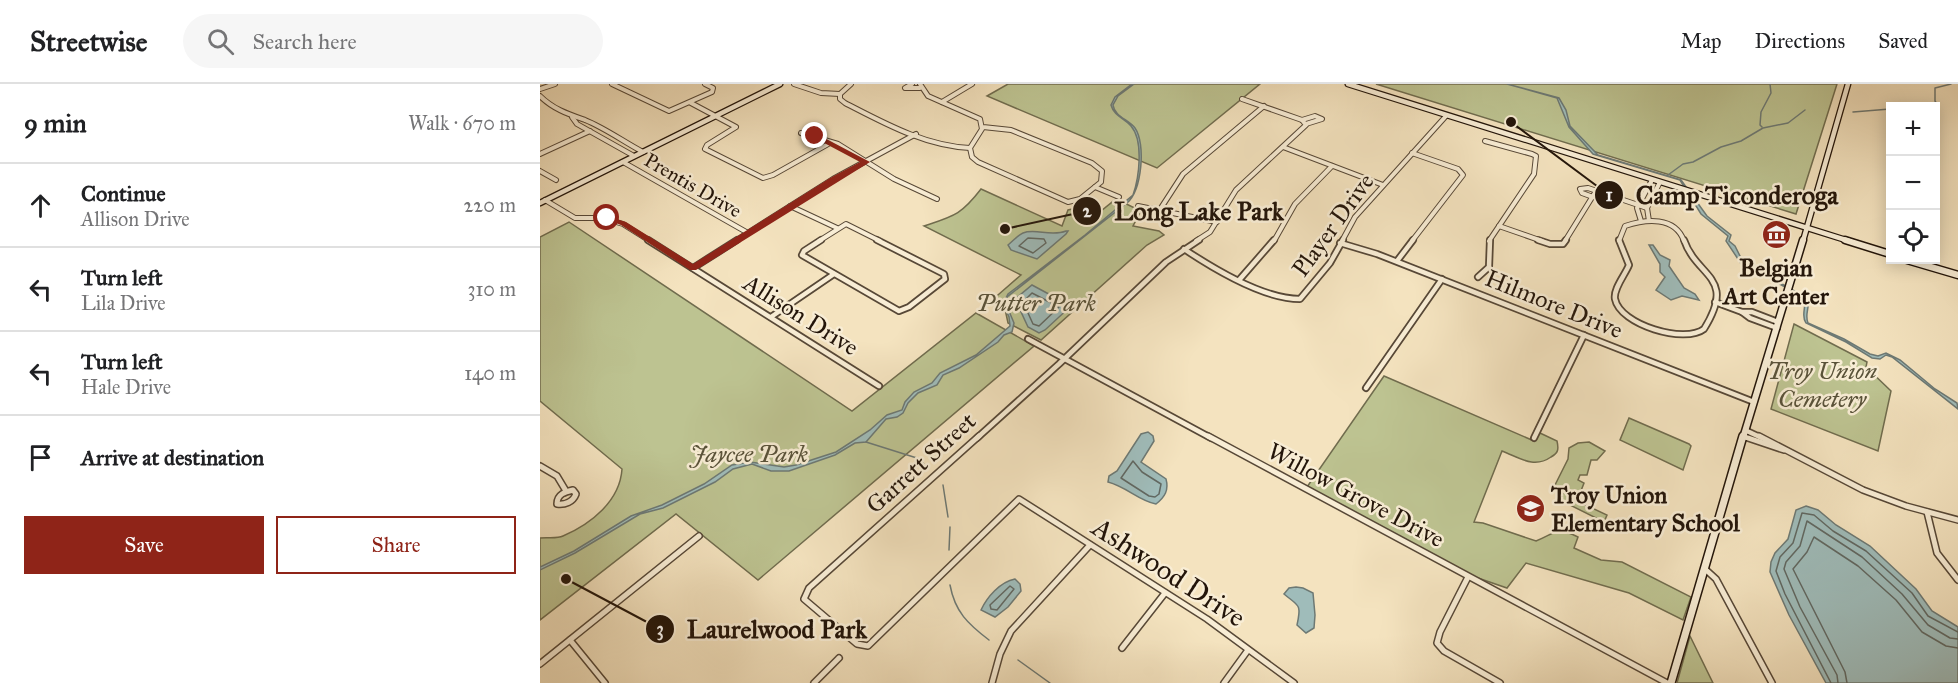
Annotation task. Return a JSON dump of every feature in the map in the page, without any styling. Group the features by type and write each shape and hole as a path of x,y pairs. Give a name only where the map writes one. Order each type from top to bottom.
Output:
{"main road":[{"path":"543,201 780,84"},
{"path":"1348,84 1886,253"},
{"path":"1669,683 1746,434 1848,84"},
{"path":"1920,264 1958,276"}],"street":[{"path":"540,89 555,84"},
{"path":"612,84 664,110 675,110 713,91 713,88 705,84"},
{"path":"794,84 807,86 825,94 840,94 851,84"},
{"path":"912,84 905,88 920,86 926,95 977,116 983,127"},
{"path":"942,102 972,84"},
{"path":"840,94 840,99 845,103 944,146 970,148"},
{"path":"540,96 548,104 572,117 583,119 643,152"},
{"path":"1242,99 1264,106"},
{"path":"691,103 736,128 707,145 705,149 759,177 773,175 830,142"},
{"path":"1159,211 1183,174 1264,106"},
{"name":"Garrett Street","path":"1018,499 868,646 857,644 805,600 804,595 809,588 1064,358 1162,266 1210,232 1233,193 1283,147 1304,122 1264,106"},
{"name":"Player Drive","path":"1240,279 1285,299 1296,300 1301,297 1327,267 1351,222 1446,116"},
{"path":"572,117 575,123 634,156"},
{"path":"540,154 598,127"},
{"path":"983,127 1011,130 1095,164 1101,169 1103,175 1101,182 1077,201 1068,202 978,162 972,157 970,148 983,127"},
{"path":"801,133 811,134 830,142 937,200"},
{"path":"693,268 790,207 916,134"},
{"path":"608,142 617,138"},
{"path":"1478,277 1488,270 1488,246 1534,174 1537,159 1532,154 1485,141"},
{"path":"1283,147 1383,185"},
{"path":"1397,261 1463,175 1458,169 1412,153"},
{"name":"Prentis Drive","path":"623,162 748,233"},
{"path":"1184,249 1211,267 1240,279 1272,244 1296,204 1332,166"},
{"path":"540,171 556,180"},
{"path":"1641,221 1637,211 1638,205 1652,180"},
{"path":"1649,221 1647,208 1660,182"},
{"path":"1095,187 1119,197"},
{"path":"1593,197 1581,192 1582,188 1647,208"},
{"path":"1499,226 1559,245 1565,241 1596,191"},
{"name":"Allison Drive","path":"543,201 575,218 603,218 619,221 879,386"},
{"path":"1138,206 1217,222"},
{"path":"790,207 837,228"},
{"path":"1641,221 1666,223 1680,232 1690,254 1716,283 1718,292 1715,302 1705,328 1697,334 1675,335 1633,320 1622,311 1615,296 1629,265 1619,246 1618,239 1625,226 1641,221"},
{"path":"846,224 946,277 903,310 897,310 834,274 802,254 846,224"},
{"name":"Hilmore Drive","path":"1340,243 1397,261 1754,402"},
{"path":"771,317 834,274"},
{"path":"1366,388 1442,279"},
{"path":"1715,302 1742,312 1752,312 1778,325"},
{"path":"1534,438 1584,335"},
{"name":"Willow Grove Drive","path":"1028,339 1669,683"},
{"path":"1746,434 1775,449 1786,450 1863,490 1958,520"},
{"path":"540,466 549,470 564,483 566,491"},
{"name":"Ashwood Drive","path":"1018,499 1207,619 1294,683"},
{"path":"1927,512 1937,553 1958,579"},
{"path":"540,664 699,536"},
{"path":"992,683 1000,654 1011,631 1090,545"},
{"path":"1705,569 1716,579 1772,683"},
{"path":"1468,577 1440,632 1437,643 1444,651 1500,683"},
{"path":"1122,648 1166,593"},
{"path":"570,640 605,683"},
{"path":"1224,683 1248,650"},
{"path":"814,683 839,658"}],"green space":[{"path":"1008,84 1260,84 1157,168 987,96"},
{"path":"1376,84 1837,84 1796,214"},
{"name":"Putter Park","path":"981,189 1062,226 1068,210 1077,208 1091,219 1116,199 1141,211 1133,226 1159,231 1164,235 1147,245 1041,340 1008,323 1005,309 991,301 1021,275 924,226 956,214"},
{"name":"Jaycee Park","path":"569,222 852,411 976,313 1034,346 758,580 676,514 540,620 540,538 563,536 593,518 610,501 616,491 622,469 540,401 540,237"},
{"name":"Troy Union Cemetery","path":"1794,324 1867,362 1866,367 1891,391 1878,451 1771,409"},
{"path":"1384,376 1534,441 1540,433 1557,441 1557,453 1539,462 1527,461 1502,451 1474,522 1536,541 1560,531 1578,537 1574,548 1601,560 1622,562 1691,597 1683,620 1629,593 1526,563 1507,588 1475,577 1307,487"},
{"path":"1629,418 1689,444 1691,446 1683,470 1620,440"},
{"path":"1589,442 1605,451 1597,460 1591,460 1587,475 1580,475 1578,480 1584,483 1577,501 1607,515 1604,522 1560,500 1565,489 1560,489 1555,485 1568,459 1569,448 1578,443"},
{"path":"1690,636 1713,683 1677,683"}],"water":[{"path":"1134,84 1118,96 1113,105 1116,112 1135,128 1138,135 1141,167 1133,194 1138,170 1138,141 1131,126 1112,109 1111,105 1115,97"},
{"path":"1507,84 1559,98 1566,110 1570,126 1598,155 1681,180 1707,216 1731,235 1729,241 1735,246 1745,266 1759,271 1807,298 1808,323 1844,339 1870,354 1878,356 1886,353 1900,360 1935,389 1957,403 1958,409 1892,357 1886,355 1880,359 1872,358 1846,342 1806,323 1803,297 1760,273 1744,268 1726,241 1728,236 1701,214 1680,180 1593,154 1569,127 1557,98"},
{"path":"1133,195 1127,203 1007,297 1006,304 1014,323 1012,332 1004,335 998,342 959,368 943,375 937,385 918,393 908,403 903,413 886,419 866,442 855,443 835,455 789,471 771,471 752,464 733,469 715,482 663,508 640,514 575,553 540,570 540,567 574,551 631,516 662,505 704,484 732,465 750,462 784,467 836,452 870,430 887,415 902,410 905,402 914,392 932,383 940,373 976,355 1010,326 1003,304 1008,294"},
{"path":"1068,231 1037,259 1011,250 1008,245 1023,233"},
{"path":"1649,245 1653,245 1660,255 1670,260 1669,266 1684,288 1695,294 1699,300 1682,296 1671,300 1656,290 1665,277 1660,272 1660,264"},
{"path":"1032,285 1071,306 1039,333 1028,327 1015,299"},
{"path":"1148,432 1153,436 1154,441 1141,462 1166,479 1167,483 1162,499 1156,504 1108,482 1109,476 1117,471 1141,434"},
{"path":"1806,506 1818,510 1836,525 1870,546 1916,589 1932,611 1958,627 1958,683 1826,683 1789,615 1770,572 1775,553 1788,539 1796,510"},
{"path":"1015,579 1020,584 1021,591 1008,607 995,617 981,610 995,591 1004,583"},
{"path":"1296,587 1313,593 1314,628 1306,633 1297,625 1298,606 1284,594 1289,588"}],"waterway":[{"path":"1762,127 1760,125 1761,112 1771,93 1770,84"},
{"path":"1936,102 1935,88 1951,84"},
{"path":"1853,112 1886,109"},
{"path":"1668,175 1683,164 1693,162 1721,147 1741,141 1763,128 1788,123 1805,110"},
{"path":"866,442 920,459 926,467"},
{"path":"943,485 948,517"},
{"path":"949,550 950,527"},
{"path":"950,585 959,610 989,640"},
{"path":"1018,660 1050,683"}],"place":[{"name":"Camp Ticonderoga","path":"1511,122"},
{"name":"Long Lake Park","path":"1005,229"},
{"name":"Belgian Art Center","path":"1776,235"},
{"name":"Troy Union Elementary School","path":"1530,509"},
{"name":"Laurelwood Park","path":"566,579"}],"route":[{"path":"607,218 623,224 693,268 833,179 866,162 815,136"}]}
